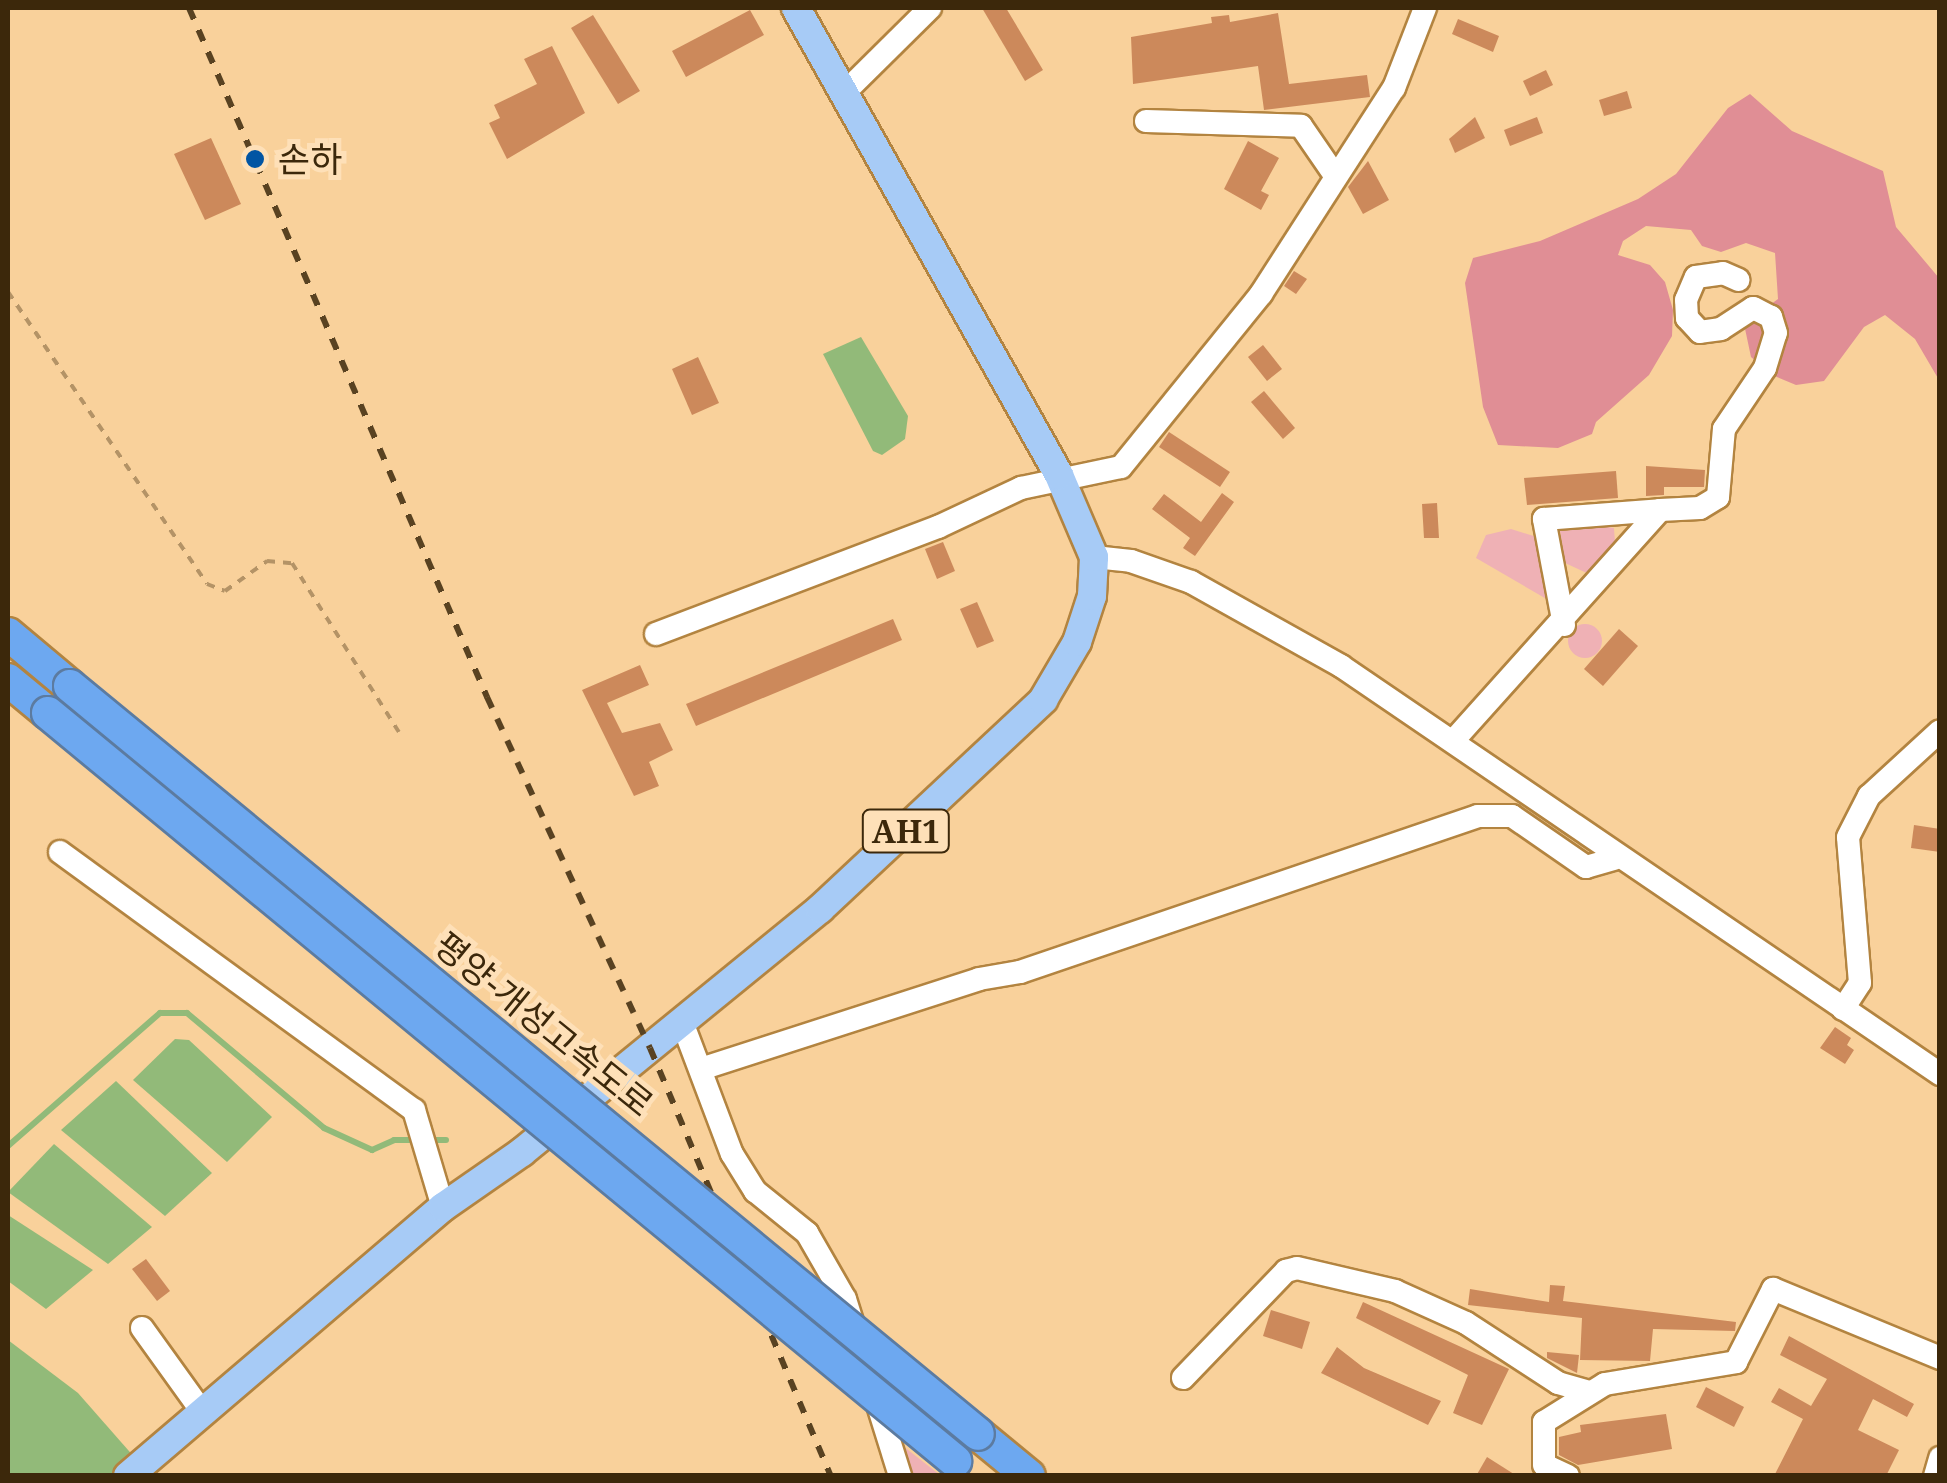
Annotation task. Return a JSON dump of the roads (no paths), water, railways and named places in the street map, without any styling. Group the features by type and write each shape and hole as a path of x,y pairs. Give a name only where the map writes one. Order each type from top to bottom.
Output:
{"highway":[{"name":"평양-개성고속도로","path":"8,634 1029,1476"},
{"path":"8,680 964,1469"}],"main road":[{"name":"AH1","path":"128,1476 444,1207 820,909 1043,700 1077,642 1092,596 1094,557 1059,475 796,8"}],"street":[{"path":"844,93 930,8"},
{"path":"656,634 1059,475 1089,478 1121,467 1261,294 1334,174 1394,88 1425,8"},
{"path":"1146,120 1300,126 1334,174"},
{"path":"1564,625 1544,519 1700,508 1718,497 1724,429 1774,351 1776,333 1762,310 1742,313 1710,333 1694,330 1687,318 1696,277 1723,273 1739,280"},
{"path":"1453,741 1564,625 1660,510"},
{"path":"1094,557 1132,561 1191,582 1341,666 1453,741 1614,859 1940,1074"},
{"path":"1843,1009 1860,983 1848,838 1869,796 1929,751 1940,732"},
{"path":"704,1068 979,979 1020,972 1478,816 1512,816 1586,866 1614,859"},
{"path":"60,852 414,1110 428,1144 444,1207"},
{"path":"682,1022 704,1068 732,1154 755,1191 806,1233 845,1299 900,1476"},
{"path":"1183,1378 1259,1297 1297,1268 1395,1291 1466,1323 1558,1383 1589,1392"},
{"path":"1568,1476 1544,1464 1544,1422 1589,1392 1736,1362 1774,1288 1940,1358"},
{"path":"142,1328 203,1414"},
{"path":"1934,1476 1940,1458"}],"waterway":[{"path":"8,1146 160,1013 187,1013 324,1128 372,1150 394,1140 446,1140"}],"railway":[{"path":"189,8 487,697 650,1048 831,1476"}],"place":[{"name":"손하","path":"255,159"}]}
